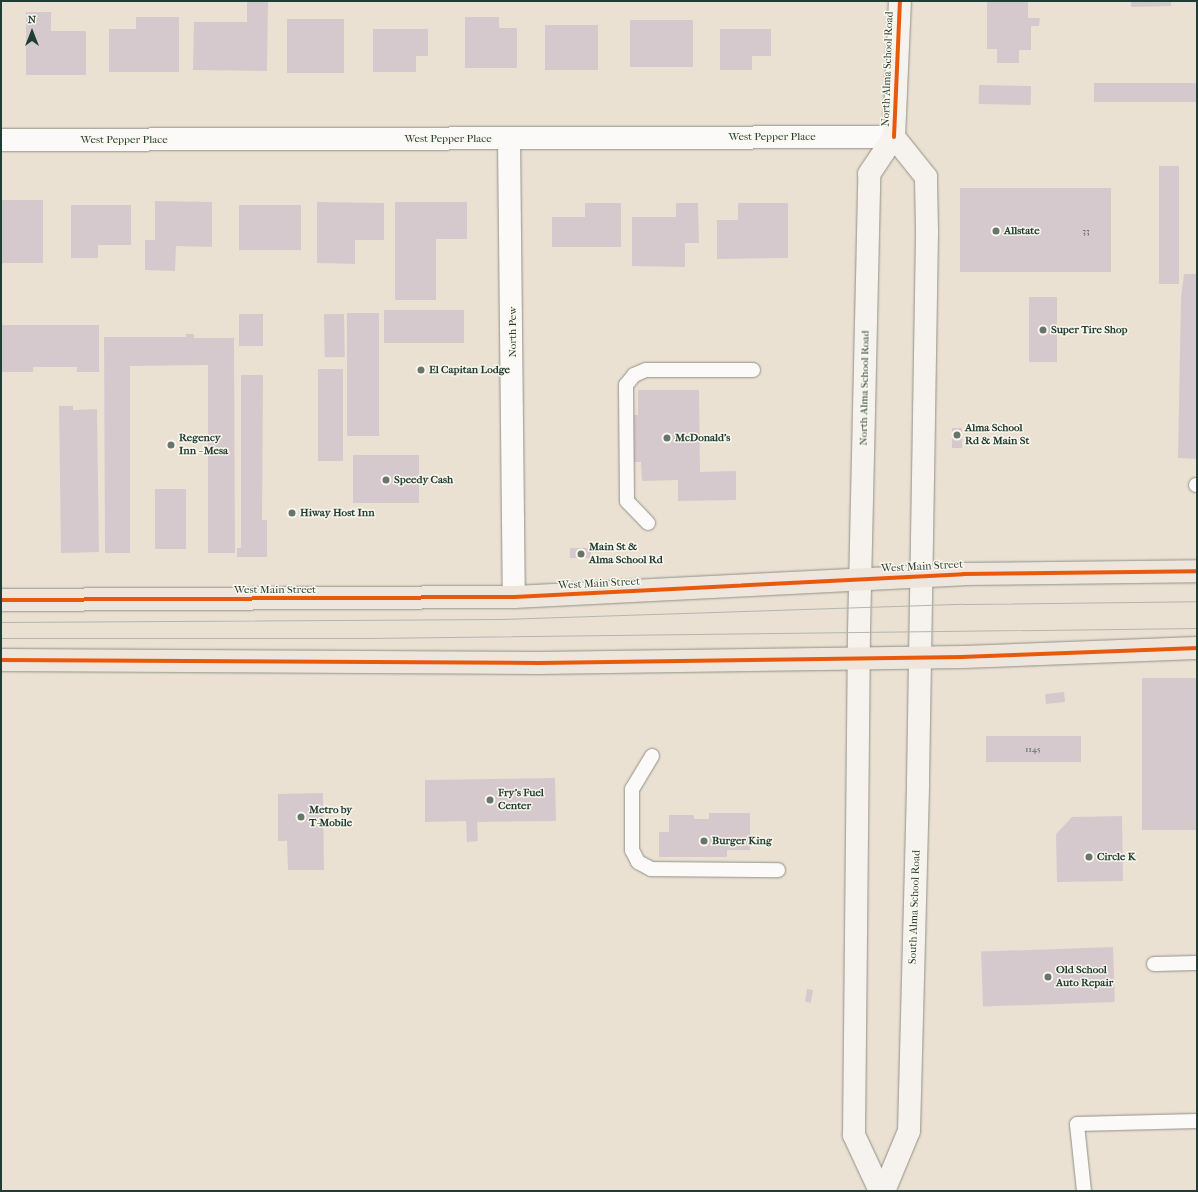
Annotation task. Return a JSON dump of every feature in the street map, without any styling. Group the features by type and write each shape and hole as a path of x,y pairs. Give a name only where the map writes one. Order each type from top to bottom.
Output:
{"main road":[{"name":"North Alma School Road","path":"859,659 869,174 894,137 900,1"},
{"name":"North Alma School Road","path":"894,137 926,177 921,618"},
{"name":"West Main Street","path":"1,600 514,597 922,576 1197,571"},
{"name":"South Alma School Road","path":"884,1191 909,1131 921,618"},
{"path":"1,660 378,664 921,658 1197,648"},
{"path":"859,659 854,1135 880,1191"}],"street":[{"name":"West Pepper Place","path":"1,140 894,137"},
{"name":"North Pew","path":"509,138 514,597"}],"lane":[{"path":"648,523 627,501 626,385 634,375 646,370 753,370"},
{"path":"652,756 632,790 632,850 638,862 651,869 778,870"},
{"path":"1154,964 1197,963"},
{"path":"1084,1191 1077,1124 1197,1121"}],"building":[{"path":"247,1 268,1 267,71 193,70 194,22 247,22"},
{"path":"987,1 1028,1 1028,18 1040,18 1039,26 1031,26 1031,50 1019,50 1019,63 997,63 997,49 987,49"},
{"path":"1131,1 1171,1 1171,6 1131,7"},
{"path":"26,12 51,12 51,31 86,31 86,75 26,75"},
{"path":"136,17 179,17 179,72 109,72 109,29 136,29"},
{"path":"465,17 499,17 499,28 517,28 517,68 465,68"},
{"path":"287,19 344,19 344,73 287,73"},
{"path":"630,20 693,20 693,67 630,67"},
{"path":"545,25 598,25 598,70 545,70"},
{"path":"373,29 428,29 428,56 416,56 416,72 373,72"},
{"path":"720,29 771,29 771,56 752,56 752,70 720,70"},
{"path":"1094,83 1197,83 1197,102 1094,102"},
{"path":"979,85 1031,86 1031,105 979,104"},
{"path":"1159,166 1179,166 1179,284 1159,284"},
{"path":"960,188 1111,188 1111,272 960,272"},
{"path":"1,200 43,200 43,263 1,263"},
{"path":"155,201 212,202 212,247 176,246 175,271 145,270 145,240 155,240"},
{"path":"317,202 384,203 384,240 355,240 355,264 317,263"},
{"path":"395,202 467,202 467,239 436,239 436,300 395,300"},
{"path":"585,203 621,203 621,247 552,247 552,217 585,217"},
{"path":"676,203 698,203 699,243 685,243 685,267 632,266 632,217 676,217"},
{"path":"738,203 788,203 788,258 717,259 717,220 738,220"},
{"path":"71,205 131,205 131,245 98,245 98,258 71,258"},
{"path":"239,205 301,205 301,250 239,250"},
{"path":"1184,274 1197,274 1197,459 1178,458 1181,298"},
{"name":"Super Tire Shop","path":"1029,297 1057,297 1057,362 1029,362"},
{"path":"384,310 464,310 464,343 384,343"},
{"path":"347,313 379,313 379,436 347,436"},
{"path":"239,314 263,314 263,346 239,346"},
{"path":"324,314 344,314 345,357 325,357"},
{"path":"1,325 99,325 99,372 77,372 77,367 33,367 33,372 1,372"},
{"path":"186,334 194,334 194,338 234,338 235,553 208,553 208,365 130,366 130,553 105,553 104,337 186,337"},
{"path":"318,369 343,369 343,461 318,461"},
{"path":"241,375 263,375 262,520 267,520 267,557 237,557 237,548 241,548"},
{"name":"McDonald's","path":"638,390 699,390 700,472 736,471 736,500 678,501 678,480 642,481 641,462 634,462 634,415 638,415"},
{"path":"59,406 73,406 73,410 97,409 99,552 61,553"},
{"path":"952,428 962,428 962,448 952,448"},
{"name":"Speedy Cash","path":"353,455 419,455 419,503 353,503"},
{"path":"155,489 186,489 186,549 155,549"},
{"path":"570,548 591,548 591,558 570,558"},
{"path":"1142,678 1197,678 1197,830 1142,830"},
{"path":"1064,692 1065,702 1046,704 1045,694"},
{"path":"986,736 1081,736 1081,762 986,762"},
{"name":"Fry's Fuel Center","path":"555,778 556,821 477,822 478,841 467,842 466,821 425,822 425,780"},
{"name":"Metro by T-Mobile","path":"323,793 324,870 288,870 287,841 278,841 278,794"},
{"name":"Burger King","path":"709,813 750,813 750,850 727,850 727,857 659,857 659,832 669,832 669,815 694,815 694,819 709,819"},
{"name":"Circle K","path":"1122,816 1123,881 1057,882 1056,834 1072,817"},
{"name":"Old School Auto Repair","path":"1113,947 1115,1002 983,1007 981,952"},
{"path":"807,989 813,990 811,1003 805,1002"}],"tram line":[{"path":"1,622 502,619 963,604 1197,601"},
{"path":"1,638 367,638 1197,628"}],"cycle path":[{"path":"894,137 900,1"},
{"path":"1,600 514,597 963,574 1197,571"},
{"path":"1,660 539,663 963,657 1197,648"}],"place":[{"name":"Allstate","path":"996,231"},
{"name":"Super Tire Shop","path":"1043,330"},
{"name":"El Capitan Lodge","path":"421,370"},
{"name":"Alma School Rd & Main St","path":"957,435"},
{"name":"McDonald's","path":"667,438"},
{"name":"Regency Inn - Mesa","path":"171,445"},
{"name":"Speedy Cash","path":"386,480"},
{"name":"Hiway Host Inn","path":"292,513"},
{"name":"Main St & Alma School Rd","path":"581,554"},
{"name":"Fry's Fuel Center","path":"490,800"},
{"name":"Metro by T-Mobile","path":"301,817"},
{"name":"Burger King","path":"704,841"},
{"name":"Circle K","path":"1089,857"},
{"name":"Old School Auto Repair","path":"1048,977"}]}
